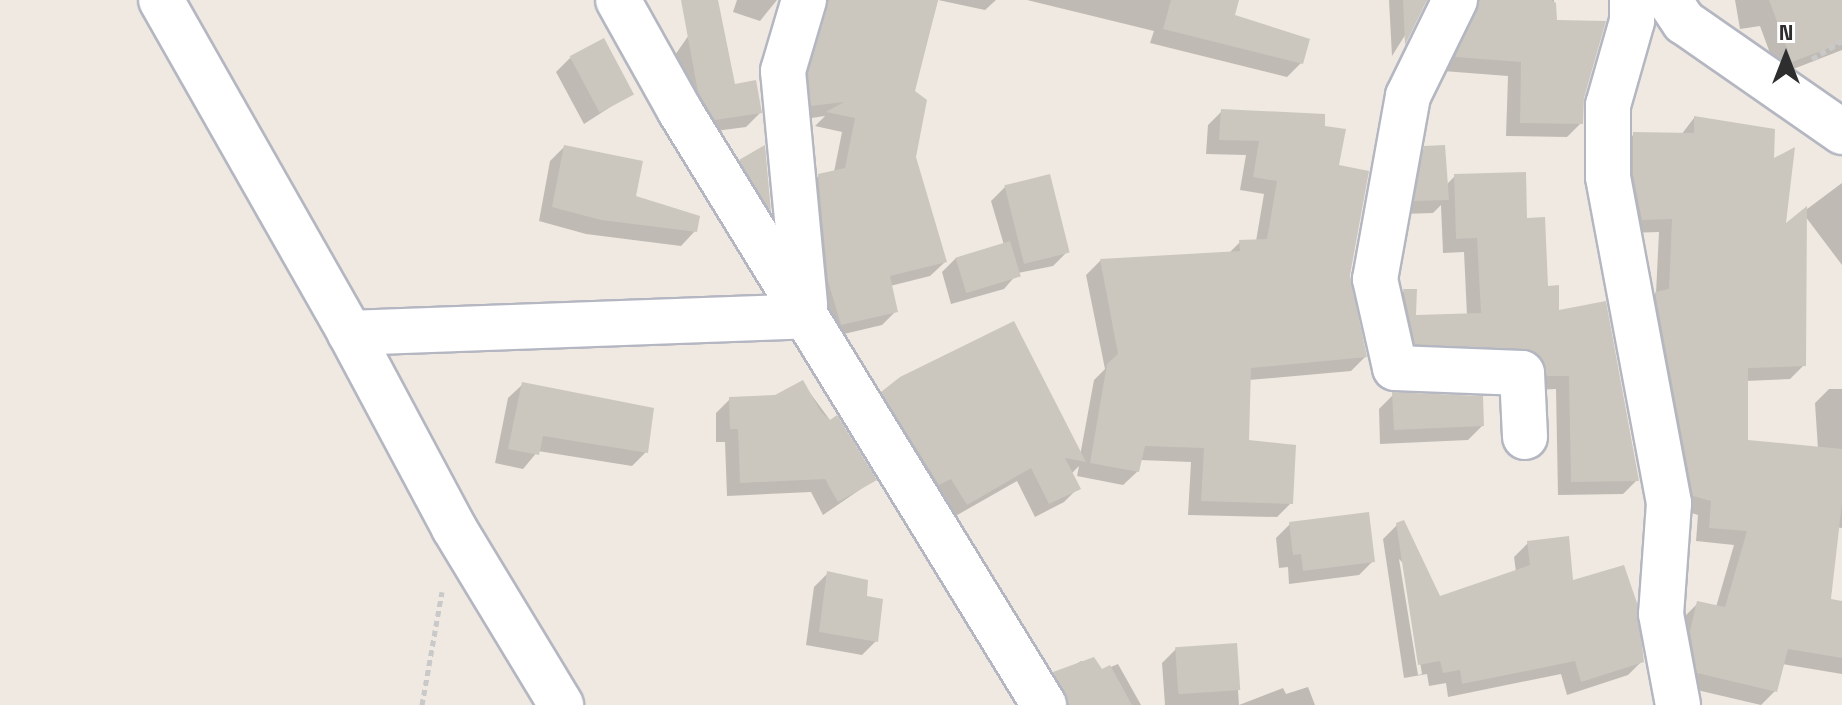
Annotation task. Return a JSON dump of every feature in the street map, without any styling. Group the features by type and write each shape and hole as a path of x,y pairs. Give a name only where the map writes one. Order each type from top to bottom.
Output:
{"street":[{"path":"161,0 350,333 454,528 561,705"},
{"path":"618,0 806,316 1044,705"},
{"path":"804,0 783,71 806,316"},
{"path":"1455,0 1408,96 1375,279 1395,368 1522,373 1525,437"},
{"path":"1632,0 1632,21 1608,105 1608,177 1669,503 1661,614 1678,705"},
{"path":"1669,0 1684,22 1842,132"},
{"path":"350,333 806,316"}],"path":[{"path":"422,705 454,528"}],"building":[{"path":"681,0 718,0 735,84 756,80 762,113 715,120 698,92"},
{"path":"829,0 938,0 915,91 927,100 916,157 947,262 890,276 898,312 841,325 828,281 818,174 845,168 855,118 826,112 844,102 811,106 808,73"},
{"path":"1171,0 1239,0 1235,15 1310,39 1303,64 1163,29"},
{"path":"1403,0 1427,0 1405,45"},
{"path":"1480,0 1551,0 1556,3 1557,20 1606,21 1584,98 1583,124 1520,123 1521,62 1455,57"},
{"path":"1769,0 1842,0 1842,43 1792,62"},
{"path":"604,38 634,95 600,113 570,56"},
{"path":"1221,109 1325,114 1325,126 1346,129 1339,165 1369,171 1350,275 1367,357 1251,368 1249,440 1296,445 1293,504 1201,501 1204,448 1145,446 1139,472 1090,463 1107,364 1118,354 1100,259 1240,251 1239,240 1267,239 1277,181 1253,177 1259,141 1219,140"},
{"path":"1694,116 1775,129 1774,158 1795,147 1786,223 1807,206 1806,366 1748,368 1748,440 1842,449 1842,503 1831,599 1842,601 1842,658 1788,649 1777,692 1697,673 1690,631 1697,601 1725,607 1747,531 1709,528 1711,501 1693,496 1655,292 1669,289 1672,219 1642,220 1633,175 1633,132 1694,133"},
{"path":"564,145 643,161 636,196 700,216 697,232 601,220 552,207"},
{"path":"765,145 771,212 739,160"},
{"path":"1445,145 1449,200 1414,201 1424,146"},
{"path":"1526,172 1527,218 1545,217 1548,286 1559,285 1559,310 1606,301 1639,481 1571,482 1569,376 1547,376 1535,352 1415,344 1403,289 1417,289 1416,315 1481,313 1477,238 1456,239 1454,174"},
{"path":"1050,174 1070,253 1024,264 1004,185"},
{"path":"1010,241 1021,276 966,293 955,258"},
{"path":"1014,321 1086,462 1065,458 1081,489 1049,504 1031,468 967,505 951,479 939,485 881,392 900,377"},
{"path":"803,380 821,412 830,420 837,415 877,480 838,502 825,479 740,483 738,429 730,429 729,397 775,395"},
{"path":"522,382 654,408 648,453 543,436 539,455 508,449"},
{"path":"1392,392 1483,396 1484,426 1394,430"},
{"path":"1369,512 1375,562 1303,571 1301,554 1293,555 1289,522"},
{"path":"1404,520 1440,596 1530,565 1527,541 1569,536 1573,580 1624,565 1637,603 1644,662 1581,682 1575,661 1462,684 1460,670 1443,673 1440,661 1418,665 1396,523"},
{"path":"827,571 868,580 867,596 883,599 878,642 819,632"},
{"path":"1237,643 1240,690 1178,694 1175,647"},
{"path":"1094,657 1102,669 1110,665 1132,705 1069,705 1053,672"}]}
